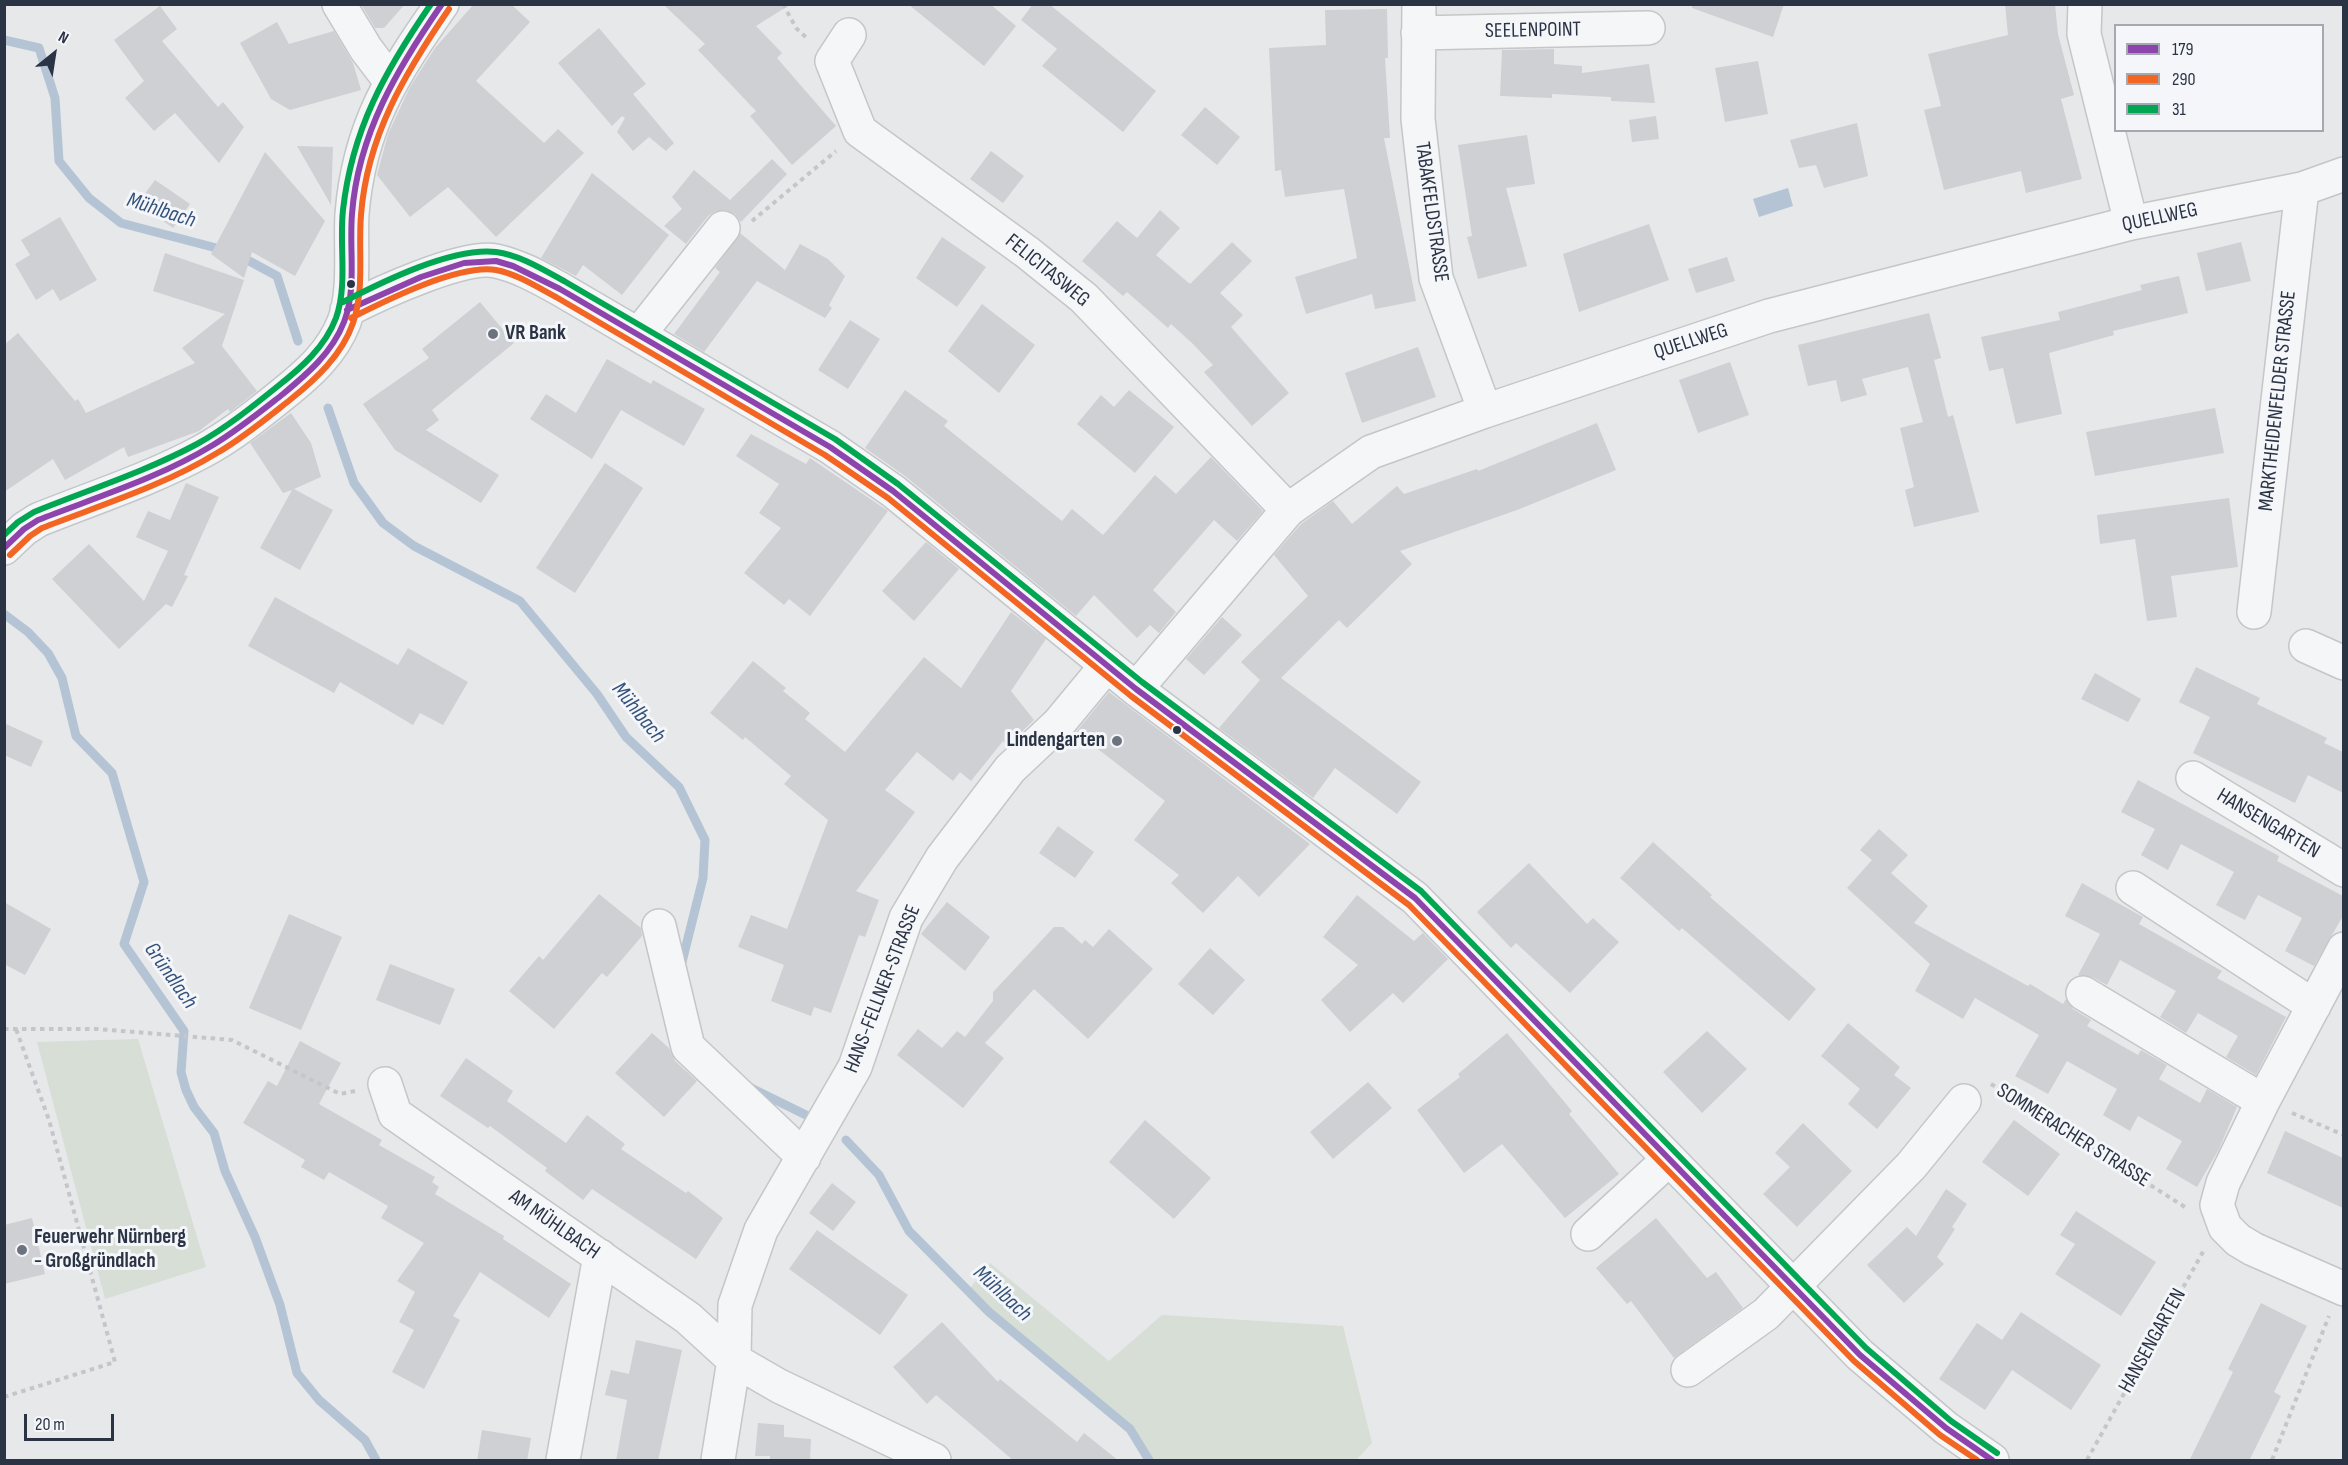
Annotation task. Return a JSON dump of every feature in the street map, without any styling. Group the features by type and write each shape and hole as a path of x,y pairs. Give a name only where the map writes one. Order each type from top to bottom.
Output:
{"street":[{"path":"339,4 366,49 391,82"},
{"path":"11,533 182,462 222,439 258,414 319,362 339,333 347,310 356,179 368,129 391,82 442,4"},
{"path":"2085,4 2084,34 2131,223"},
{"name":"SEELENPOINT","path":"1419,19 1648,28"},
{"name":"TABAKFELDSTRASSE","path":"1419,19 1418,118 1437,278 1485,411"},
{"path":"841,48 860,130"},
{"name":"FELICITASWEG","path":"860,130 1028,253 1084,298 1288,510"},
{"name":"QUELLWEG","path":"1136,689 1288,510 1371,452 1485,411 1769,316 2131,223 2302,189 2343,174"},
{"name":"MARKTHEIDENFELDER STRASSE","path":"2254,612 2302,189"},
{"path":"639,334 723,228"},
{"path":"347,310 370,298 458,264 479,259 496,261 525,271 560,288 830,447 893,491 1136,689 1415,898 1860,1355 1946,1428 1992,1461"},
{"path":"2306,646 2343,663"},
{"name":"HANS-FELLNER-STRASSE","path":"718,1461 734,1360 735,1305 761,1230 855,1067 906,918 942,858 1010,769 1059,723 1107,665"},
{"name":"HANSENGARTEN","path":"2193,778 2343,870"},
{"path":"2133,888 2314,1006"},
{"path":"659,926 688,1047 804,1157"},
{"path":"2342,1288 2253,1249 2238,1240 2225,1227 2217,1205 2223,1183 2263,1101 2343,950"},
{"path":"2083,993 2263,1101"},
{"name":"AM MÜHLBACH","path":"385,1084 395,1114 688,1318 734,1360 779,1386 934,1461"},
{"name":"SOMMERACHER STRASSE","path":"1688,1370 1766,1314 1911,1166 1964,1101"},
{"path":"1588,1234 1669,1159"},
{"path":"563,1461 600,1256"}],"path":[{"path":"783,4 796,28 841,48"},
{"path":"723,228 748,224 860,130"},
{"path":"4,1029 98,1029 232,1040 340,1094 385,1084"},
{"path":"4,1397 115,1362 49,1120 16,1029"},
{"name":"SOMMERACHER STRASSE","path":"1964,1101 1979,1077 2193,1213 2225,1227"},
{"path":"2263,1101 2343,1136"},
{"name":"HANSENGARTEN","path":"2087,1461 2202,1253 2225,1227"},
{"path":"2272,1461 2342,1288"}],"shaded area":[{"path":"138,1039 206,1267 105,1299 37,1042"},
{"path":"990,1263 1109,1361 1162,1315 1343,1326 1372,1443 1356,1460 1145,1460 1128,1431 966,1293"}],"water":[{"path":"1788,188 1793,206 1759,217 1753,199"}],"building":[{"path":"361,4 405,4 384,28 375,28"},
{"path":"474,4 511,4 530,22 476,81 544,143 558,129 584,153 496,237 448,187 410,217 377,175 388,134 410,87 435,48"},
{"path":"663,4 791,4 756,26 782,53 777,58 836,126 792,165 750,116 756,111 698,50 705,44"},
{"path":"908,4 990,4 1016,26 984,66"},
{"path":"1033,4 1049,4 1156,91 1123,132 1042,66 1057,49 1021,20"},
{"path":"1692,4 1784,4 1773,37 1692,8"},
{"path":"2005,4 2055,4 2058,34 2074,95 2061,99 2082,179 2026,193 2021,171 1944,190 1924,110 1941,106 1928,54 2008,35"},
{"path":"160,6 177,29 162,41 218,107 223,102 244,127 219,163 175,113 154,131 125,98 144,81 114,40"},
{"path":"1387,9 1388,58 1385,58 1390,138 1384,138 1416,301 1375,309 1372,294 1306,314 1295,277 1357,258 1344,189 1285,197 1281,170 1275,171 1269,48 1326,45 1325,10"},
{"path":"277,22 289,44 334,31 353,63 361,90 290,110 271,99 240,43"},
{"path":"599,28 646,84 633,94 674,143 666,151 649,137 633,151 617,132 625,118 622,116 612,126 558,63"},
{"path":"1554,49 1554,64 1582,66 1582,73 1649,64 1655,103 1611,101 1611,97 1552,94 1552,98 1500,96 1502,50"},
{"path":"1758,61 1768,114 1725,122 1715,68"},
{"path":"1205,107 1240,137 1217,165 1181,135"},
{"path":"1656,116 1659,139 1632,142 1629,120"},
{"path":"1857,123 1868,176 1824,188 1816,165 1799,168 1790,140"},
{"path":"1527,135 1535,184 1506,188 1527,266 1478,279 1467,237 1472,236 1458,145"},
{"path":"297,146 333,147 331,205"},
{"path":"991,151 1024,176 1003,203 970,179"},
{"path":"265,152 325,221 295,276 252,252 244,278 211,254"},
{"path":"772,159 787,174 741,222 735,214 726,210 716,211 708,216 686,244 664,226 682,209 672,197 694,170 730,200"},
{"path":"592,173 669,235 622,295 583,265 576,276 541,258"},
{"path":"155,180 190,204 173,228 138,203"},
{"path":"1160,210 1180,228 1156,255 1190,284 1232,242 1252,261 1220,293 1243,315 1231,327 1289,393 1252,426 1204,372 1213,365 1193,344 1171,324 1168,328 1127,292 1123,296 1082,261 1117,221 1137,238"},
{"path":"60,217 97,280 60,301 53,289 36,300 15,264 30,255 21,240"},
{"path":"1649,224 1669,280 1579,312 1563,254"},
{"path":"740,233 785,270 800,244 828,259 845,276 829,305 832,308 825,318 757,281 704,352 674,334 720,272 715,268"},
{"path":"942,237 986,267 957,307 916,278"},
{"path":"2241,242 2251,281 2206,291 2197,253"},
{"path":"165,253 244,280 222,346 257,391 230,412 228,409 199,431 128,457 124,447 65,480 53,459 4,492 4,345 18,333 75,401 78,399 86,413 195,363 182,348 225,314 153,291"},
{"path":"1727,257 1735,281 1696,293 1688,269"},
{"path":"2179,276 2188,313 2113,331 2114,335 2049,353 2062,414 2016,424 2003,368 1989,371 1981,337 2060,320 2058,312 2142,290 2140,285"},
{"path":"480,302 514,343 432,410 439,420 426,430 499,475 481,503 395,450 363,404 429,358 422,349"},
{"path":"982,304 1035,345 999,393 948,351"},
{"path":"1929,313 1941,358 1934,360 1948,417 1953,415 1979,512 1914,527 1905,490 1914,487 1900,428 1923,422 1908,367 1862,379 1867,395 1841,402 1836,380 1808,386 1798,345"},
{"path":"850,320 880,339 848,389 818,370"},
{"path":"1418,347 1436,397 1362,423 1345,373"},
{"path":"607,359 651,384 653,380 705,409 684,446 621,410 592,459 530,419 546,394 576,413"},
{"path":"1730,362 1749,415 1698,433 1679,380"},
{"path":"905,390 948,421 944,426 1062,521 1072,509 1103,535 1155,475 1176,494 1211,457 1263,511 1237,541 1214,520 1153,590 1176,612 1159,633 1150,625 1137,638 1094,595 1076,616 905,476 865,448"},
{"path":"1129,390 1174,427 1135,473 1077,424 1101,395 1114,407"},
{"path":"2215,408 2224,453 2095,476 2086,432"},
{"path":"291,413 311,443 321,477 294,489 333,510 300,570 260,548 292,490 283,493 250,443"},
{"path":"1597,423 1616,470 1517,510 1400,551 1412,564 1347,628 1339,620 1281,678 1421,782 1397,814 1335,768 1313,798 1219,728 1260,680 1241,662 1308,596 1274,555 1301,524 1333,501 1352,524 1397,486 1404,494 1477,469 1478,471"},
{"path":"751,434 806,464 810,458 888,511 810,616 789,599 784,605 744,573 781,528 759,513 779,484 736,456"},
{"path":"605,463 643,488 575,593 536,568"},
{"path":"186,483 219,497 184,575 188,576 172,607 166,604 119,649 52,579 89,544 144,601 168,551 136,537 148,511 170,520"},
{"path":"2229,498 2238,567 2171,576 2177,617 2147,621 2135,539 2100,544 2097,515"},
{"path":"926,542 959,569 914,621 882,591"},
{"path":"275,597 398,665 408,648 468,682 443,725 420,713 413,725 340,682 334,693 248,646"},
{"path":"1011,612 1046,639 1011,691 1034,720 1007,746 1003,741 971,781 960,772 953,781 917,752 885,790 915,812 856,891 879,900 865,937 859,935 831,1013 814,1007 811,1016 771,1001 784,965 738,947 751,915 787,929 828,820 784,784 791,776 745,737 743,740 710,713 753,661 786,688 783,691 810,713 805,719 845,752 924,657 961,688"},
{"path":"1222,617 1242,635 1204,675 1186,659"},
{"path":"2196,667 2260,698 2257,704 2327,738 2324,743 2343,752 2343,793 2308,775 2295,803 2193,753 2210,717 2179,702"},
{"path":"2095,673 2141,699 2128,722 2081,699"},
{"path":"1109,692 1310,844 1259,897 1238,876 1203,913 1171,883 1179,875 1134,840 1165,801 1076,732"},
{"path":"4,723 43,741 31,767 4,755"},
{"path":"2138,780 2279,856 2277,861 2343,896 2343,916 2314,966 2285,951 2302,918 2258,895 2245,920 2216,905 2234,872 2181,844 2168,870 2141,855 2155,829 2121,812"},
{"path":"1058,826 1094,852 1075,878 1039,853"},
{"path":"1879,829 1908,855 1891,873 1928,906 1914,923 2028,986 2030,984 2063,1004 2066,999 2073,1009 2091,1020 2087,1026 2138,1055 2141,1050 2167,1065 2159,1079 2200,1103 2207,1089 2237,1107 2219,1149 2197,1187 2166,1169 2182,1141 2138,1116 2130,1131 2103,1115 2117,1089 2067,1061 2048,1094 2015,1076 2039,1035 1975,998 1963,1019 1915,991 1930,964 1847,888 1872,860 1860,850"},
{"path":"1653,842 1712,895 1710,897 1816,989 1789,1021 1682,928 1679,931 1620,878"},
{"path":"1529,863 1587,924 1593,918 1619,942 1570,993 1516,943 1511,948 1477,912"},
{"path":"2082,883 2143,917 2139,924 2222,971 2217,978 2286,1017 2256,1075 2226,1057 2238,1036 2198,1013 2186,1033 2160,1017 2176,991 2120,960 2107,985 2092,977 2078,975 2100,934 2065,916"},
{"path":"599,894 641,928 642,936 607,977 602,973 554,1029 509,991 539,956 543,960"},
{"path":"1357,895 1414,941 1423,933 1448,959 1403,1003 1393,993 1350,1032 1321,1000 1358,965 1323,937"},
{"path":"4,902 51,929 25,975 4,964"},
{"path":"947,902 990,937 965,971 921,934"},
{"path":"289,914 342,937 301,1030 249,1008"},
{"path":"1054,927 1063,927 1082,944 1085,940 1093,947 1109,929 1153,969 1088,1039 1034,989 985,1043 1004,1058 963,1108 897,1055 918,1029 942,1048 957,1031 965,1037 993,1001 993,992"},
{"path":"1210,948 1245,980 1213,1015 1178,984"},
{"path":"390,964 455,989 440,1025 376,1000"},
{"path":"1848,1023 1900,1067 1894,1075 1911,1088 1877,1129 1848,1104 1860,1089 1821,1056"},
{"path":"1707,1031 1747,1069 1702,1113 1663,1072"},
{"path":"652,1033 669,1048 675,1061 697,1081 664,1117 615,1073"},
{"path":"1507,1033 1572,1111 1569,1114 1619,1174 1565,1218 1502,1144 1464,1173 1417,1110 1460,1077 1458,1074"},
{"path":"300,1041 341,1063 319,1104 382,1140 379,1145 435,1177 432,1182 439,1187 435,1194 504,1236 503,1239 571,1284 549,1318 480,1272 453,1316 460,1320 424,1389 392,1372 414,1330 399,1322 415,1292 397,1281 424,1243 381,1218 388,1206 329,1172 324,1180 301,1167 305,1160 243,1123 268,1081 277,1086"},
{"path":"466,1058 513,1091 507,1101 566,1143 587,1115 625,1144 621,1149 686,1193 688,1191 723,1218 696,1259 592,1189 583,1200 545,1171 547,1168 490,1126 488,1128 440,1096"},
{"path":"1368,1082 1392,1108 1333,1159 1310,1132"},
{"path":"1145,1120 1211,1178 1174,1219 1109,1162"},
{"path":"2014,1120 2060,1154 2028,1196 1982,1162"},
{"path":"1803,1123 1852,1171 1797,1227 1763,1194 1790,1167 1775,1153"},
{"path":"2285,1131 2343,1158 2343,1208 2267,1173"},
{"path":"832,1183 856,1202 833,1231 809,1213"},
{"path":"1946,1189 1967,1204 1952,1227 1955,1229 1937,1257 1944,1264 1904,1303 1867,1265 1907,1227 1916,1236"},
{"path":"2076,1211 2156,1262 2121,1316 2055,1274 2075,1244 2060,1235"},
{"name":"Feuerwehr Nürnberg - Großgründlach","path":"32,1218 45,1274 4,1284 4,1225"},
{"path":"1656,1218 1707,1278 1716,1272 1743,1308 1674,1358 1631,1301 1627,1304 1596,1268"},
{"path":"817,1230 908,1295 880,1335 789,1269"},
{"path":"2261,1303 2307,1326 2274,1392 2281,1396 2249,1461 2189,1461 2233,1372 2228,1369"},
{"path":"2021,1312 2101,1365 2071,1410 2012,1370 1985,1410 1939,1379 1977,1323 2002,1340"},
{"path":"942,1322 998,1382 1000,1379 1077,1442 1084,1433 1119,1461 1014,1461 936,1395 927,1404 893,1367"},
{"path":"636,1340 682,1350 658,1461 616,1461 627,1400 605,1395 611,1370 629,1374"},
{"path":"758,1423 784,1425 784,1437 811,1439 810,1461 770,1461 770,1456 755,1456"},
{"path":"482,1430 531,1438 527,1461 477,1461"}],"waterway":[{"name":"Mühlbach","path":"4,40 39,48 55,98 59,161 89,198 121,223 224,250"},
{"name":"Mühlbach","path":"240,256 277,276 298,341"},
{"name":"Mühlbach","path":"328,408 354,483 383,523 414,546 520,601 597,694 626,737 679,787 705,840 703,878 681,966"},
{"name":"Gründlach","path":"4,614 28,632 48,653 62,678 76,736 112,773 144,882 124,944 184,1031 181,1072 186,1090 194,1107 214,1133 225,1171 255,1237 280,1305 297,1373 319,1400 365,1440 376,1460"},
{"name":"Mühlbach","path":"749,1087 806,1115"},
{"name":"Mühlbach","path":"846,1140 879,1175 909,1231 989,1312 1130,1429 1149,1460"}],"transit line":[{"name":"31","path":"4,535 34,512 157,463 208,438 287,379 319,348 331,329 340,305 343,210 354,153 385,77 431,4"},
{"name":"179","path":"4,548 24,529 38,520 149,477 213,445 283,394 310,371 326,353 339,333 348,309 351,282 352,214 362,157 382,103 395,78 442,4"},
{"name":"290","path":"10,555 42,528 153,485 196,465 227,447 255,428 319,375 335,356 348,335 357,310 360,283 361,215 371,158 403,81 449,9"},
{"name":"31","path":"343,302 397,276 439,260 478,252 496,252 514,256 564,281 835,439 898,484 1142,682 1421,891 1866,1348 1951,1421 1997,1453"},
{"name":"179","path":"347,310 421,277 464,263 496,261 513,266 560,289 830,447 893,491 1136,689 1415,898 1860,1355 1946,1428 1992,1460"},
{"name":"290","path":"351,318 442,278 480,270 496,270 512,274 556,297 825,455 888,498 1131,696 1409,905 1854,1361 1940,1435 1977,1460"}],"place":[{"name":"VR Bank","path":"493,334"},
{"name":"Lindengarten","path":"1117,741"},
{"name":"Feuerwehr Nürnberg - Großgründlach","path":"22,1250"}]}
